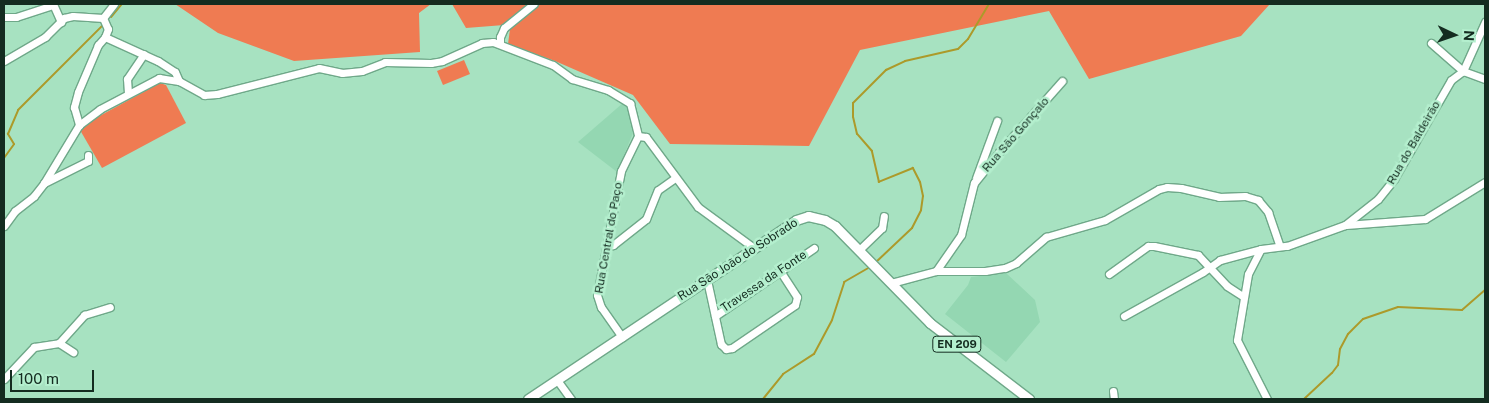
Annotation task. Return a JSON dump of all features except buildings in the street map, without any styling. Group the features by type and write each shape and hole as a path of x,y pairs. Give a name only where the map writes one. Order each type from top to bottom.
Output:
{"main road":[{"name":"Rua São João do Sobrado","path":"528,399 796,220 808,216 825,220 835,226 930,323 1028,399"}],"street":[{"path":"4,17 16,17 52,4 61,22"},
{"path":"103,18 114,4"},
{"path":"500,44 500,37 504,28 534,4"},
{"path":"4,61 45,37 61,22 73,16 103,18"},
{"path":"79,125 74,107 78,92 98,45 105,37 108,29 103,18"},
{"name":"Rua do Baldeirão","path":"1124,316 1220,260 1261,249 1293,244 1345,225 1385,191 1451,80 1463,71 1485,22"},
{"path":"105,37 144,54 174,72 179,81"},
{"path":"4,226 16,211 34,196 44,183 79,125 100,109 160,78 179,81 204,95 217,94 319,68 342,73 362,72 386,62 431,63 442,61 482,43 493,42 553,65 572,79 622,97 630,102 638,136 646,137 698,207 754,248"},
{"path":"1431,43 1463,71 1485,80"},
{"path":"128,93 127,79 144,54"},
{"name":"Rua São Gonçalo","path":"936,271 961,234 974,183 1062,81"},
{"path":"974,183 997,121"},
{"name":"Rua Central do Paço","path":"622,337 602,309 597,295 621,171 638,136"},
{"path":"44,183 88,161 88,155"},
{"path":"606,246 613,246 646,219 658,190 675,178"},
{"path":"1345,225 1424,219 1485,182"},
{"path":"891,283 936,271 985,271 1005,268 1016,263 1046,237 1105,220 1160,189 1167,188 1181,188 1220,197 1245,196 1258,200 1273,223 1280,246"},
{"path":"859,250 882,228 884,216"},
{"path":"1109,274 1148,246 1198,255 1227,286 1244,297"},
{"name":"Travessa da Fonte","path":"715,316 814,248"},
{"path":"1261,249 1248,274 1237,340 1267,399"},
{"path":"703,282 709,293 721,344 726,349 732,348 795,305 797,296 781,272"},
{"path":"4,379 34,347 59,343 84,315 110,307"},
{"path":"59,343 73,352"},
{"path":"557,380 571,399"},
{"path":"1113,390 1114,399"}],"shaded area":[{"path":"175,4 431,4 419,13 420,52 294,61 218,33"},
{"path":"452,4 1270,4 1241,36 1089,79 1049,11 860,50 809,146 670,144 633,95 555,61 508,44 510,29 504,25 466,28"},
{"path":"464,60 470,74 443,85 437,71"},
{"path":"160,83 166,85 186,123 102,168 80,130 83,125"},
{"path":"623,103 629,110 633,133 617,172 578,142"},
{"path":"1006,273 1035,300 1040,322 1006,362 945,314 968,285 971,277"}],"waterway":[{"path":"111,17 122,4"},
{"path":"875,263 912,228 921,210 923,196 920,182 913,168 879,182 872,151 857,134 853,117 853,103 886,70 905,61 958,49 968,39 989,4"},
{"path":"4,158 14,144 8,134 18,110 103,25"},
{"path":"763,399 783,374 814,354 832,320 844,282 872,266"},
{"path":"1304,399 1338,365 1340,349 1348,334 1363,319 1398,307 1462,310 1485,290"}]}
